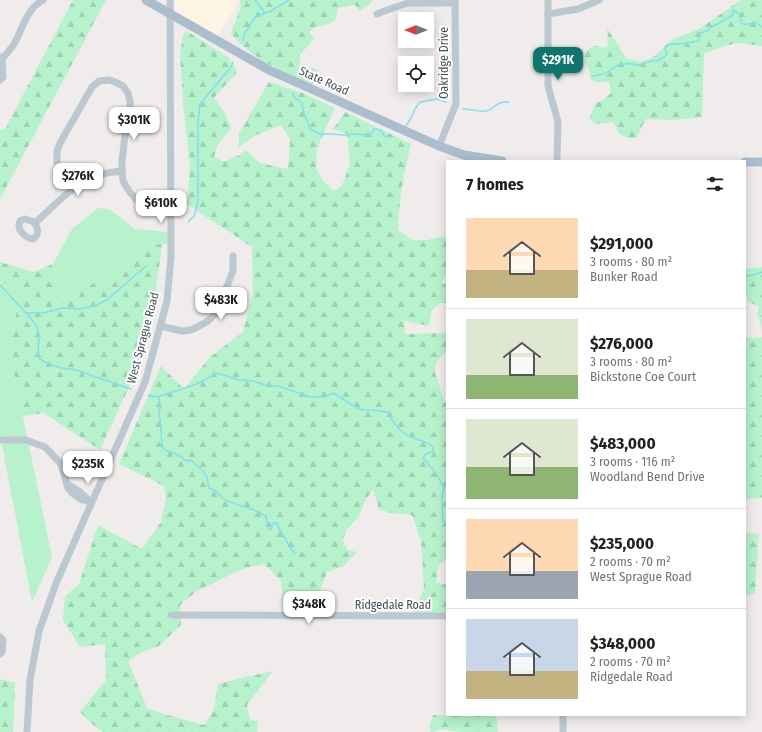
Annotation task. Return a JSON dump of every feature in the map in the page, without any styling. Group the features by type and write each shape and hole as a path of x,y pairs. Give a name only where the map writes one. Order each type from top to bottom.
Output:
{"main road":[{"name":"State Road","path":"146,0 269,70 439,146 464,155 496,160"},
{"path":"746,162 762,162"}],"street":[{"path":"0,80 3,77 1,58 14,45 30,11 43,0"},
{"name":"West Sprague Road","path":"27,732 30,680 39,630 57,581 145,382 167,301 171,256 170,0"},
{"path":"407,0 389,5 377,14 408,3 455,1"},
{"path":"548,0 548,86 558,122 557,160"},
{"path":"548,14 578,9 599,0"},
{"name":"Oakridge Drive","path":"439,146 456,104 455,1"},
{"path":"74,188 63,180 57,164 57,151 60,143 92,87 99,81 109,80 123,86 128,93 130,101 122,161 123,181 129,192 140,204 156,208 171,209"},
{"path":"35,223 74,188 98,175 122,171"},
{"path":"160,326 182,331 191,330 208,321 216,313 222,300 233,271 233,256"},
{"path":"0,440 26,440 45,447 61,464 68,488 71,492 80,499 91,502"},
{"name":"Ridgedale Road","path":"172,615 446,616"},
{"path":"0,637 3,640 2,652 0,654"},
{"path":"563,716 563,732"}],"shaded area":[{"path":"175,0 239,0 217,37 178,15 175,11"}],"green space":[{"path":"73,0 106,0 0,199 0,130 5,129"},
{"path":"240,0 373,0 360,11 355,5 338,8 336,19 329,24 315,27 309,32 314,37 310,44 300,54 300,67 306,70 310,67 319,71 317,80 310,85 267,63 238,42 231,33 241,6"},
{"path":"741,0 762,0 762,46 737,43 724,46 704,54 702,117 671,120 646,119 636,138 627,138 618,132 614,122 596,124 589,119 596,103 603,100 611,93 609,82 595,82 591,79 585,62 585,53 593,45 603,48 608,46 607,28 626,58 642,62 655,56 671,40 699,29"},
{"path":"187,31 229,58 237,72 214,98 224,112 231,128 218,144 214,157 224,162 246,150 260,163 288,169 290,139 281,125 256,135 239,147 239,133 269,82 303,93 335,108 317,148 316,168 323,181 334,191 342,186 350,164 347,134 333,129 345,112 411,144 402,186 398,230 413,240 427,240 440,237 446,238 446,276 441,283 446,284 446,303 440,303 432,310 429,326 404,321 405,334 446,333 446,352 437,361 435,372 446,402 446,559 439,565 436,582 446,585 446,612 414,613 424,588 421,541 412,515 390,513 379,509 373,490 366,499 358,518 346,530 343,541 347,550 357,552 344,566 327,572 318,597 316,611 284,609 281,581 264,564 242,569 197,591 180,605 181,625 159,646 142,652 128,661 147,708 204,725 213,712 218,684 273,671 247,705 250,720 258,721 257,732 103,732 80,712 106,680 105,644 80,647 63,620 65,596 79,584 98,525 142,549 161,522 166,499 164,486 119,464 161,366 184,389 210,357 243,332 253,293 252,247 187,204 190,167 180,57 183,35"},
{"path":"98,208 109,209 135,229 168,232 168,244 146,245 105,277 59,304 53,264 72,229"},
{"path":"162,244 152,318 134,376 100,450 44,413 23,416 10,353 19,294 0,279 0,262 33,272 53,264 59,303 105,277 146,245"},
{"path":"762,267 762,330 757,313 759,306 748,302 746,293 746,269"},
{"path":"0,279 19,294 10,354 52,557 32,602 0,435"},
{"path":"762,337 762,498 746,499 746,338"},
{"path":"746,533 759,534 755,594 746,595"},
{"path":"0,679 15,683 13,732 0,732"},
{"path":"433,715 496,716 498,732 466,732 443,729 431,732 429,727"}],"waterway":[{"path":"255,0 265,13"},
{"path":"243,40 245,33 256,16 269,12 289,0"},
{"path":"593,76 606,73 624,63 639,65 657,61 667,54 665,49 667,46 698,41 701,33 709,30 709,28 733,15 733,10 740,14 741,23 748,24 755,22 762,27"},
{"path":"188,222 194,216 198,202 198,122 200,104 231,67 233,62"},
{"path":"292,93 295,98 302,103 304,114 310,129 319,134 369,135 374,129 376,129 382,131 384,136 391,137"},
{"path":"406,126 420,102 437,99 446,102"},
{"path":"463,109 486,111 500,103 509,102"},
{"path":"27,313 44,313 62,308 80,309 95,306 108,299 146,266"},
{"path":"746,276 762,272"},
{"path":"0,285 29,316 37,327 39,340 38,354 40,359 49,364 76,370 131,389"},
{"path":"149,395 157,397 176,391 197,384 217,373 239,380 254,381 265,385 278,386 310,397 325,397 333,393 362,410 387,412 393,422 404,433 408,436 430,444 433,447 433,451 426,454 423,458 435,472 444,487 442,497 443,521 446,522"},
{"path":"159,397 159,417 163,448 183,458 184,460 191,460 207,477 209,488 216,491 227,501 254,510 266,516 269,530 271,529 273,523 277,523 295,553"}]}
